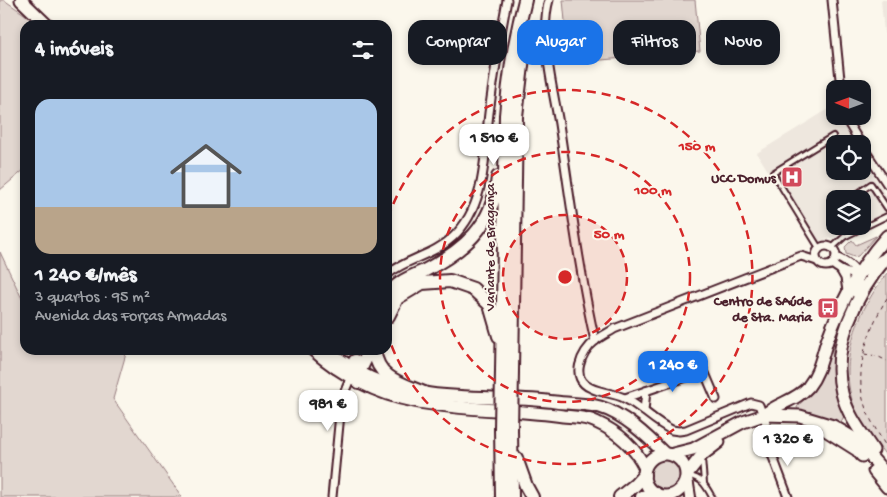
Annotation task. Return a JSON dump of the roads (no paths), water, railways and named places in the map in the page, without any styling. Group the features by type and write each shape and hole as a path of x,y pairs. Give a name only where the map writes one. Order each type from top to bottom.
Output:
{"highway":[{"name":"Variante de Bragança","path":"507,371 503,348 504,157 509,81 525,0"},
{"name":"Variante de Bragança","path":"502,497 506,429 516,116 525,34 533,0"},
{"path":"392,290 404,280 450,257 468,243 484,221 491,206 498,180 499,162 504,157"},
{"path":"392,308 397,298 422,283 450,281 473,289 490,305 503,348"},
{"path":"355,376 355,362 358,355"},
{"path":"355,376 368,355"},
{"path":"375,355 377,364 384,373 396,382 424,393"},
{"path":"336,367 340,367 355,376"},
{"name":"Variante de Bragança","path":"506,429 512,447 512,497"},
{"path":"512,447 532,497"},
{"path":"620,497 635,485 644,472"},
{"path":"642,497 660,496"}],"main road":[{"path":"21,0 42,20"},
{"path":"332,355 355,376 381,392 429,404 540,412 595,421 618,434 638,454 647,486 660,496 675,494 680,490 687,476 702,455 714,445 738,430 765,419 770,409 797,397 807,388 820,365 828,339 847,292 868,259 887,236"},
{"path":"877,463 877,456 847,409 841,392 838,363 847,326 860,297 877,269 887,257"},
{"path":"320,355 336,367"},
{"path":"355,376 424,393 541,400 600,407 627,421 668,454 683,462 687,476"},
{"path":"797,397 794,407 798,419"},
{"path":"834,430 843,424 847,409"},
{"path":"644,472 652,458 693,449 743,422 765,419 798,419 817,420 855,439 887,475"},
{"path":"834,430 857,450 887,487"}],"street":[{"path":"392,271 446,244 455,236 472,212 481,185 489,113 507,0"},
{"path":"549,0 545,17 549,57 583,288 594,341"},
{"path":"832,0 840,80"},
{"path":"871,159 887,184"},
{"path":"765,419 760,406 751,403 680,431 668,428 625,398 590,388 584,384 578,376 579,366 584,352 594,341 614,329 803,257 805,253 818,250 824,246 832,248 834,260 845,278 847,292"},
{"path":"817,261 818,250"},
{"path":"803,257 817,261 822,265 834,260 856,263 868,259"},
{"path":"841,270 858,274 868,271 878,259 887,257"},
{"path":"838,363 836,345 846,314 859,288 860,280 858,274 848,263"},
{"path":"625,398 704,371 716,399"},
{"path":"332,497 340,414 345,391 355,376"},
{"path":"644,411 646,391"},
{"path":"768,444 788,497"},
{"path":"687,476 690,497"}],"lane":[{"path":"818,250 773,173 826,140"},
{"path":"863,190 871,184 887,208"},
{"path":"832,248 844,237 887,216"},
{"path":"702,455 704,483"},
{"path":"687,476 696,477 704,483 712,497"}],"place":[{"name":"UCC Domus","path":"792,177"},
{"name":"Centro de SAúde de Sta. Maria","path":"828,308"}]}
